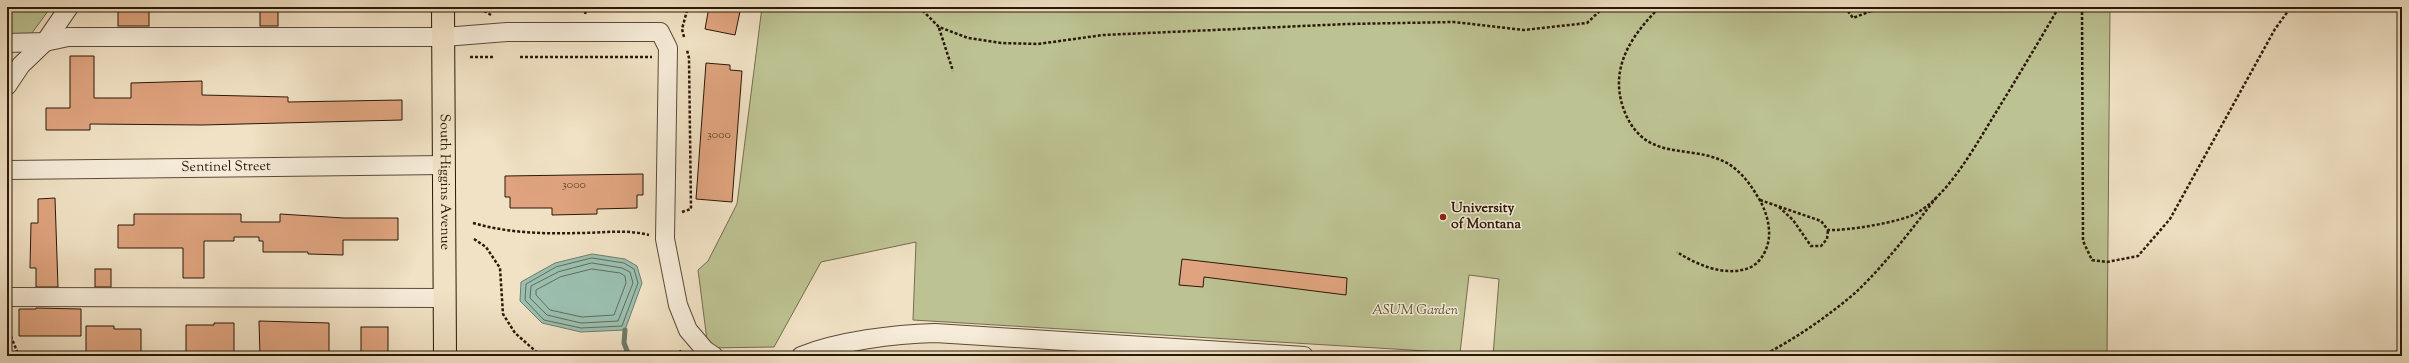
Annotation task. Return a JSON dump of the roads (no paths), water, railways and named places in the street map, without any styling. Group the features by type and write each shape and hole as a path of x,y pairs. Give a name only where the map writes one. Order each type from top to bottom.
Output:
{"main road":[{"name":"South Higgins Avenue","path":"444,7 445,356"}],"street":[{"path":"7,86 21,64 45,42 69,7"},
{"path":"7,43 45,42 68,38 444,37 508,32 660,32 668,48 665,239 678,306 688,330 705,350 714,356"},
{"name":"Sentinel Street","path":"7,170 444,165"},
{"path":"7,297 445,298"},
{"path":"801,356 882,337 935,333 1304,356"}],"water":[{"path":"592,254 625,259 637,266 642,283 625,330 581,332 542,323 520,301 521,282 555,263"}],"waterway":[{"path":"625,330 624,343 629,356"}],"place":[{"name":"University of Montana","path":"1443,217"}],"park label":[{"name":"ASUM Garden","path":"1415,311"}]}
